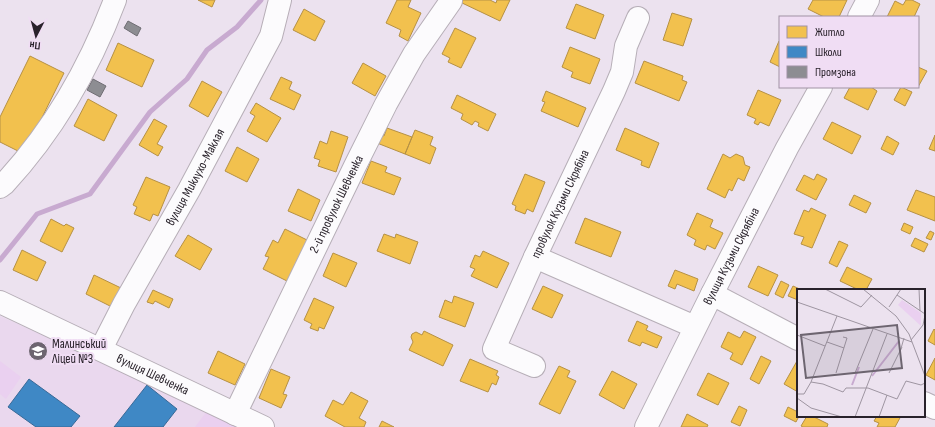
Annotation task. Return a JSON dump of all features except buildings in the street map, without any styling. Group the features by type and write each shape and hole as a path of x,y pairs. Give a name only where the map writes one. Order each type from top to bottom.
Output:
{"street":[{"path":"0,187 26,160 59,115 78,82 99,40 115,0"},
{"name":"вулиця Миклухо-Маклая","path":"101,350 124,304 188,190 271,36 280,0"},
{"path":"860,16 868,0"},
{"name":"2-й провулок Шевченка","path":"235,414 386,104 414,54 451,2"},
{"name":"провулок Кузьми Скрябіна","path":"534,366 494,349 614,91 622,72 626,46 638,18"},
{"name":"вулиця Кузьми Скрябіна","path":"646,427 787,148 820,88"},
{"path":"536,257 695,328"},
{"path":"712,294 797,338"},
{"name":"вулиця Шевченка","path":"0,302 263,427"},
{"path":"925,403 935,408"}],"shaded area":[{"name":"Малинський Ліцей №3","path":"0,316 153,385 241,427 0,427"},
{"path":"0,361 21,377 6,399 0,394"},
{"path":"207,411 241,427 195,427"}],"waterway":[{"path":"0,260 37,214 90,194 150,112 187,79 207,50 237,27 261,0"}],"place":[{"name":"Малинський Ліцей №3","path":"38,351"}]}
